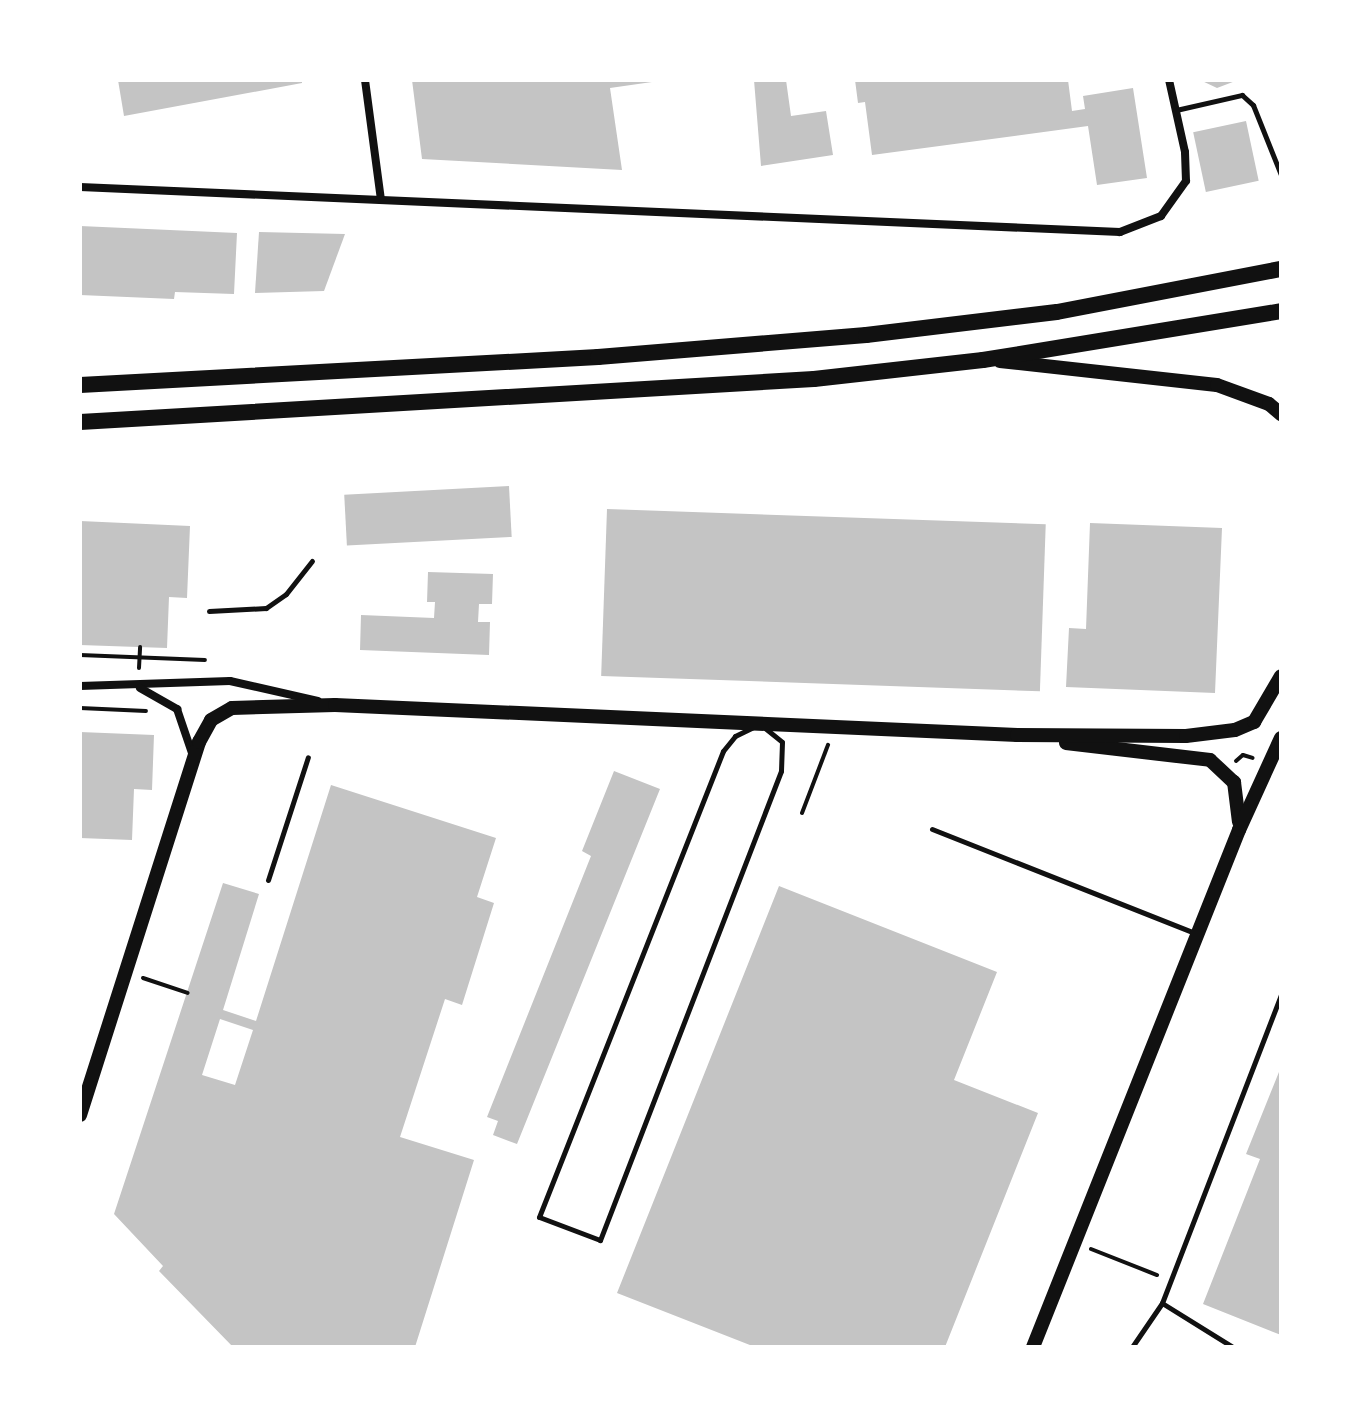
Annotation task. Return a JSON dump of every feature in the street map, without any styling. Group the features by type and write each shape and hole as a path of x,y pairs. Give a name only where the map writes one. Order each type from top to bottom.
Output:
{"main road":[{"path":"80,385 583,358 866,335 1072,309 1281,269"},
{"path":"80,422 605,394 814,379 983,360 1281,311"},
{"path":"983,360 1145,373 1217,385 1269,404 1281,414"},
{"path":"80,1115 193,759 211,720 232,708 335,705 1017,735 1186,736 1235,730 1261,714 1281,676"},
{"path":"1017,735 1189,755 1226,771 1238,792 1239,830"},
{"path":"1033,1347 1239,830 1281,738"}],"street":[{"path":"365,80 381,200"},
{"path":"80,187 1120,232 1147,225 1172,204 1186,181 1169,80"},
{"path":"80,686 139,688 246,683 335,705"},
{"path":"139,688 181,715 193,759"}],"lane":[{"path":"1175,110 1242,95 1253,105 1281,175"},
{"path":"209,611 266,608 286,594 312,561"},
{"path":"760,724 782,742 781,771 600,1240 539,1217 723,751 735,736 760,724"},
{"path":"268,880 308,757"},
{"path":"932,829 1198,934"},
{"path":"1132,1347 1162,1303 1281,994"},
{"path":"1162,1303 1233,1347"}],"path":[{"path":"80,655 205,660"},
{"path":"80,708 156,711 171,721 181,715"},
{"path":"802,813 834,727"},
{"path":"1226,771 1243,755 1270,764"},
{"path":"125,972 188,993"},
{"path":"1075,1243 1171,1280"}],"building":[{"path":"118,80 302,80 302,83 124,116"},
{"path":"412,80 652,82 610,88 622,170 422,159"},
{"path":"754,80 786,80 791,116 826,111 833,155 761,166"},
{"path":"855,80 1068,80 1072,111 1085,109 1083,96 1133,88 1147,178 1097,185 1088,126 872,155 865,102 858,103"},
{"path":"1200,80 1238,80 1217,88"},
{"path":"1246,121 1259,181 1206,192 1193,132"},
{"path":"80,226 237,233 234,294 175,292 174,299 80,295"},
{"path":"259,232 345,234 324,291 255,293"},
{"path":"509,486 512,537 347,546 344,495"},
{"path":"607,509 1046,524 1040,691 601,676"},
{"path":"80,521 190,526 187,598 169,597 167,648 80,645"},
{"path":"1090,523 1222,528 1215,693 1066,687 1069,628 1086,629"},
{"path":"428,572 493,574 492,604 479,604 478,622 490,622 489,655 360,650 361,615 434,618 435,602 427,602"},
{"path":"80,732 154,735 152,790 134,789 132,840 80,838"},
{"path":"614,771 660,789 517,1144 493,1135 498,1121 487,1117 591,856 582,851"},
{"path":"331,785 496,838 477,897 494,903 462,1005 445,999 400,1137 474,1160 415,1347 233,1347 159,1271 163,1266 114,1214 223,883 259,894 223,1010 256,1021","holes":["220,1019 253,1030 235,1085 202,1075"]},
{"path":"779,886 997,972 954,1080 1038,1113 945,1347 755,1347 617,1293"},
{"path":"1281,1067 1281,1335 1203,1304 1260,1159 1246,1154"}]}
